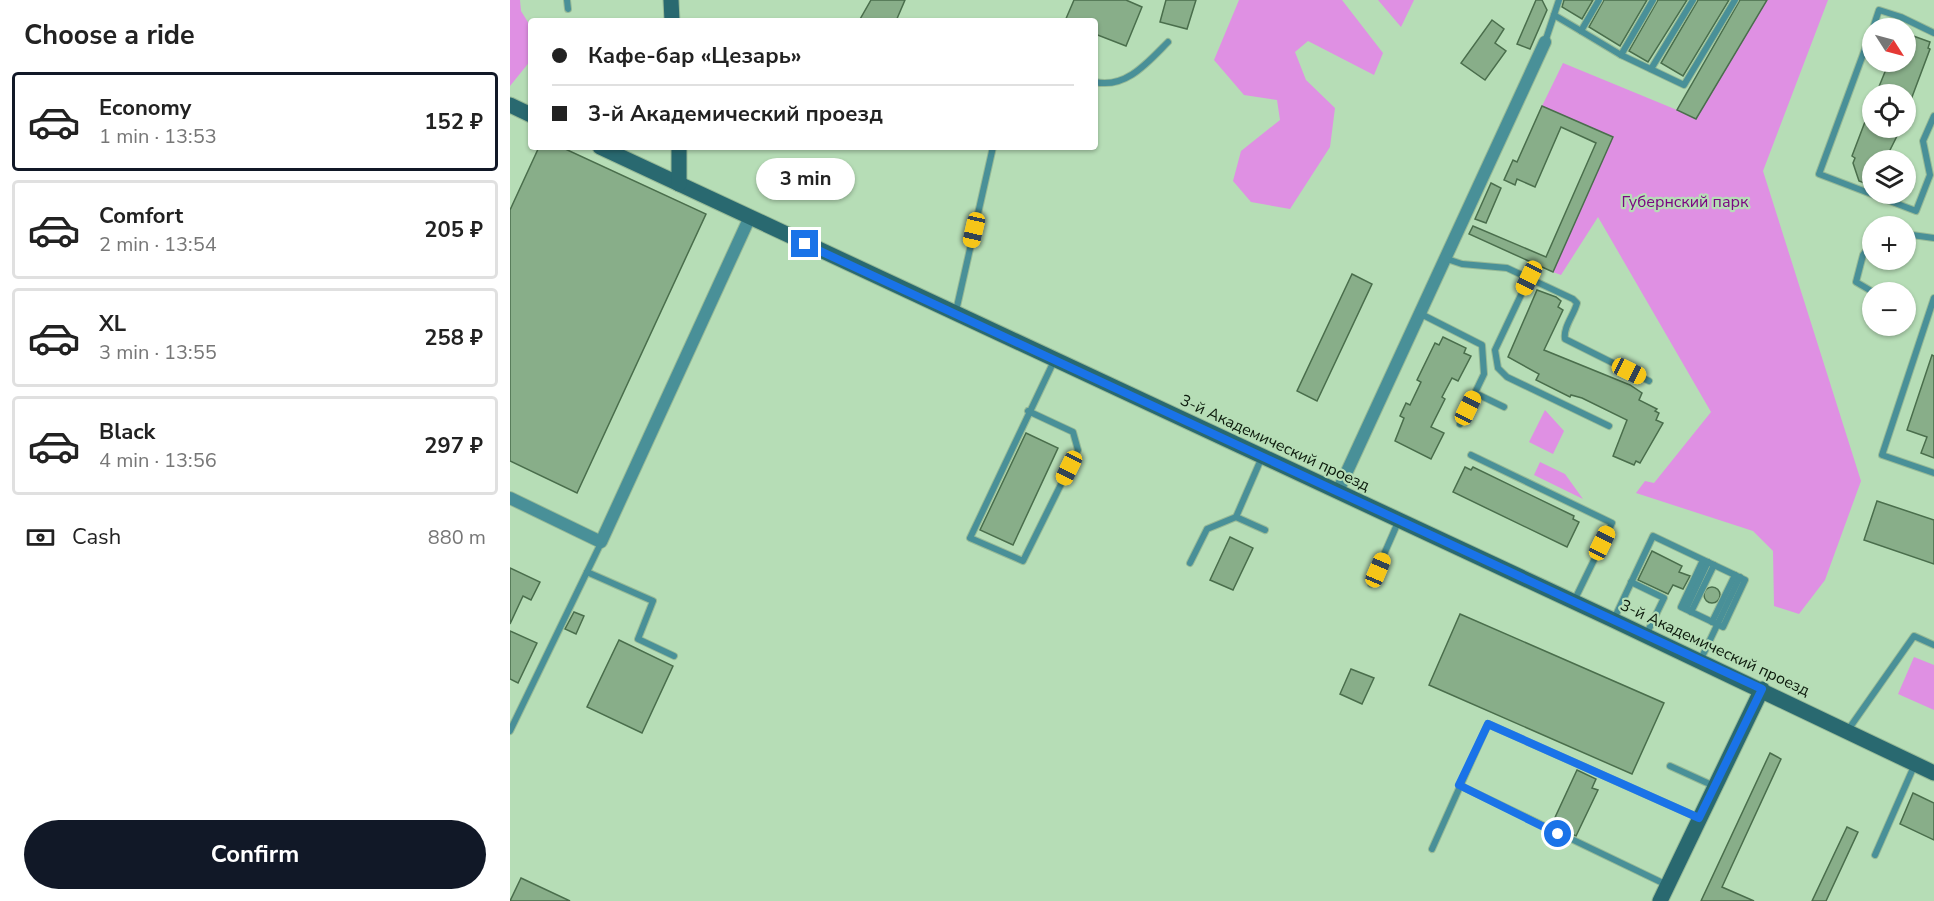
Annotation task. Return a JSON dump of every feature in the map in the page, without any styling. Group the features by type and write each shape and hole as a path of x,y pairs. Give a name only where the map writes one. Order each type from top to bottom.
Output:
{"street":[{"path":"671,0 672,18"},
{"path":"1338,491 1447,259 1545,42"},
{"path":"510,105 528,114"},
{"name":"3-й Академический проезд","path":"606,150 749,219 956,312 1054,360 1762,689 1934,772"},
{"path":"679,150 679,184"},
{"path":"510,498 602,542 749,219"},
{"path":"1660,901 1762,689"}],"lane":[{"path":"567,0 568,9"},
{"path":"1545,42 1559,0"},
{"path":"1581,31 1599,0"},
{"path":"1621,55 1653,0"},
{"path":"1651,69 1693,0"},
{"path":"1554,15 1621,55 1684,85 1735,0"},
{"path":"1877,18 1880,10 1903,18"},
{"path":"1916,24 1934,33"},
{"path":"1098,83 1104,84 1131,77 1168,42"},
{"path":"1862,56 1819,174 1916,211 1930,175 1923,141 1934,116"},
{"path":"956,312 992,150"},
{"path":"1916,236 1934,238"},
{"path":"1447,259 1462,264 1507,268 1576,301 1576,308 1565,332 1568,342 1649,381"},
{"path":"1862,259 1856,282 1862,285"},
{"path":"1529,278 1495,350 1498,368 1507,377 1609,426"},
{"path":"1934,298 1882,454 1934,472"},
{"path":"1421,314 1482,345 1484,374 1460,424"},
{"path":"1028,411 1073,432 1078,450 1023,561 970,538 1028,411 1054,360"},
{"path":"1475,393 1504,407"},
{"path":"1471,455 1612,523 1574,602"},
{"path":"1190,563 1207,529 1236,517 1262,457"},
{"path":"1236,517 1265,530"},
{"path":"1371,585 1399,520"},
{"path":"1613,620 1653,536 1745,580 1717,624"},
{"path":"510,731 602,542"},
{"path":"1686,609 1708,562"},
{"path":"1686,609 1708,562"},
{"path":"587,572 653,601 638,639 674,656"},
{"path":"1700,661 1737,576"},
{"path":"1631,582 1664,598 1646,635"},
{"path":"1686,609 1717,624"},
{"path":"1847,731 1914,636 1934,645"},
{"path":"1432,849 1488,724 1699,818"},
{"path":"1875,855 1915,764"},
{"path":"1670,766 1715,786"},
{"path":"1459,785 1667,885"}],"green space":[{"path":"510,0 520,0 521,11 528,22 528,64 510,86"},
{"path":"1239,0 1342,0 1383,53 1374,75 1308,41 1295,52 1306,80 1335,108 1330,147 1290,209 1251,202 1233,181 1241,151 1280,120 1277,100 1244,95 1214,60"},
{"path":"1378,0 1414,0 1401,27"},
{"name":"Губернский парк","path":"1767,0 1828,0 1763,171 1861,481 1825,580 1799,614 1774,606 1773,551 1753,531 1636,493 1645,481 1654,483 1711,412 1598,217 1561,275 1553,272 1612,137 1542,106 1563,63 1677,110"},
{"path":"1545,410 1564,431 1553,454 1529,442"},
{"path":"1540,462 1565,474 1583,499 1534,475"},
{"path":"1914,657 1934,665 1934,710 1898,694"}],"building":[{"path":"871,0 905,0 897,18 861,18"},
{"path":"1074,0 1126,0 1142,7 1126,46 1098,35 1098,18 1066,18"},
{"path":"1166,0 1196,0 1187,29 1160,22"},
{"path":"1536,0 1542,0 1547,10 1530,49 1517,44"},
{"path":"1564,0 1593,0 1582,19 1562,7"},
{"path":"1604,0 1647,0 1620,46 1589,27"},
{"path":"1658,0 1687,0 1648,62 1629,51"},
{"path":"1698,0 1729,0 1683,76 1661,63"},
{"path":"1740,0 1767,0 1696,119 1677,110"},
{"path":"1492,20 1504,29 1495,43 1506,51 1485,80 1461,63"},
{"path":"1916,37 1930,42 1928,48 1930,49 1916,86 1916,84 1880,84 1885,72 1916,72"},
{"path":"1542,106 1613,137 1553,272 1469,234 1473,226 1546,257 1596,143 1561,127 1535,187 1517,179 1515,185 1504,180 1513,160 1517,162"},
{"path":"1862,130 1862,138 1896,138 1890,150 1862,150 1862,182 1859,181 1853,163 1855,158 1852,156"},
{"path":"538,150 567,150 706,214 577,493 510,461 510,210"},
{"path":"1491,183 1501,188 1486,223 1475,219"},
{"path":"1352,274 1372,284 1317,401 1297,391"},
{"path":"1537,290 1556,297 1561,301 1558,307 1563,310 1544,350 1630,385 1642,393 1639,400 1657,409 1655,411 1659,413 1656,420 1663,423 1640,463 1636,461 1634,465 1613,456 1627,420 1582,398 1571,395 1570,397 1536,380 1539,374 1508,357"},
{"path":"1443,337 1466,348 1464,353 1471,356 1458,381 1452,378 1442,397 1445,399 1431,427 1444,433 1431,459 1395,441 1404,418 1400,416 1406,403 1410,405 1421,382 1417,380 1435,343 1439,345"},
{"path":"1932,355 1934,356 1934,458 1921,453 1927,437 1907,430"},
{"path":"1026,433 1058,448 1013,545 980,530"},
{"path":"1465,467 1471,470 1473,467 1574,516 1573,519 1579,522 1567,547 1453,492"},
{"path":"1877,501 1934,520 1934,564 1864,540"},
{"path":"1230,537 1253,548 1233,590 1210,580"},
{"path":"1652,551 1682,566 1679,572 1690,576 1683,589 1673,585 1668,594 1638,580"},
{"path":"510,568 540,582 531,600 523,596 510,624"},
{"path":"1712,587 1720,595 1712,603 1704,595"},
{"path":"574,612 584,616 576,634 565,629"},
{"path":"1460,614 1664,703 1632,774 1429,685"},
{"path":"510,631 537,643 518,683 510,679"},
{"path":"619,640 673,666 642,733 587,707"},
{"path":"1351,669 1374,678 1362,704 1340,694"},
{"path":"1770,753 1781,759 1722,887 1754,901 1701,901"},
{"path":"1577,770 1596,779 1592,788 1598,790 1576,836 1552,824"},
{"path":"1913,793 1934,803 1934,840 1900,824"},
{"path":"1847,827 1858,832 1826,901 1812,901"},
{"path":"521,878 570,901 510,901"}],"route":[{"path":"805,244 956,312 1054,360 1762,689 1699,818 1488,724 1459,785 1558,834"}]}
